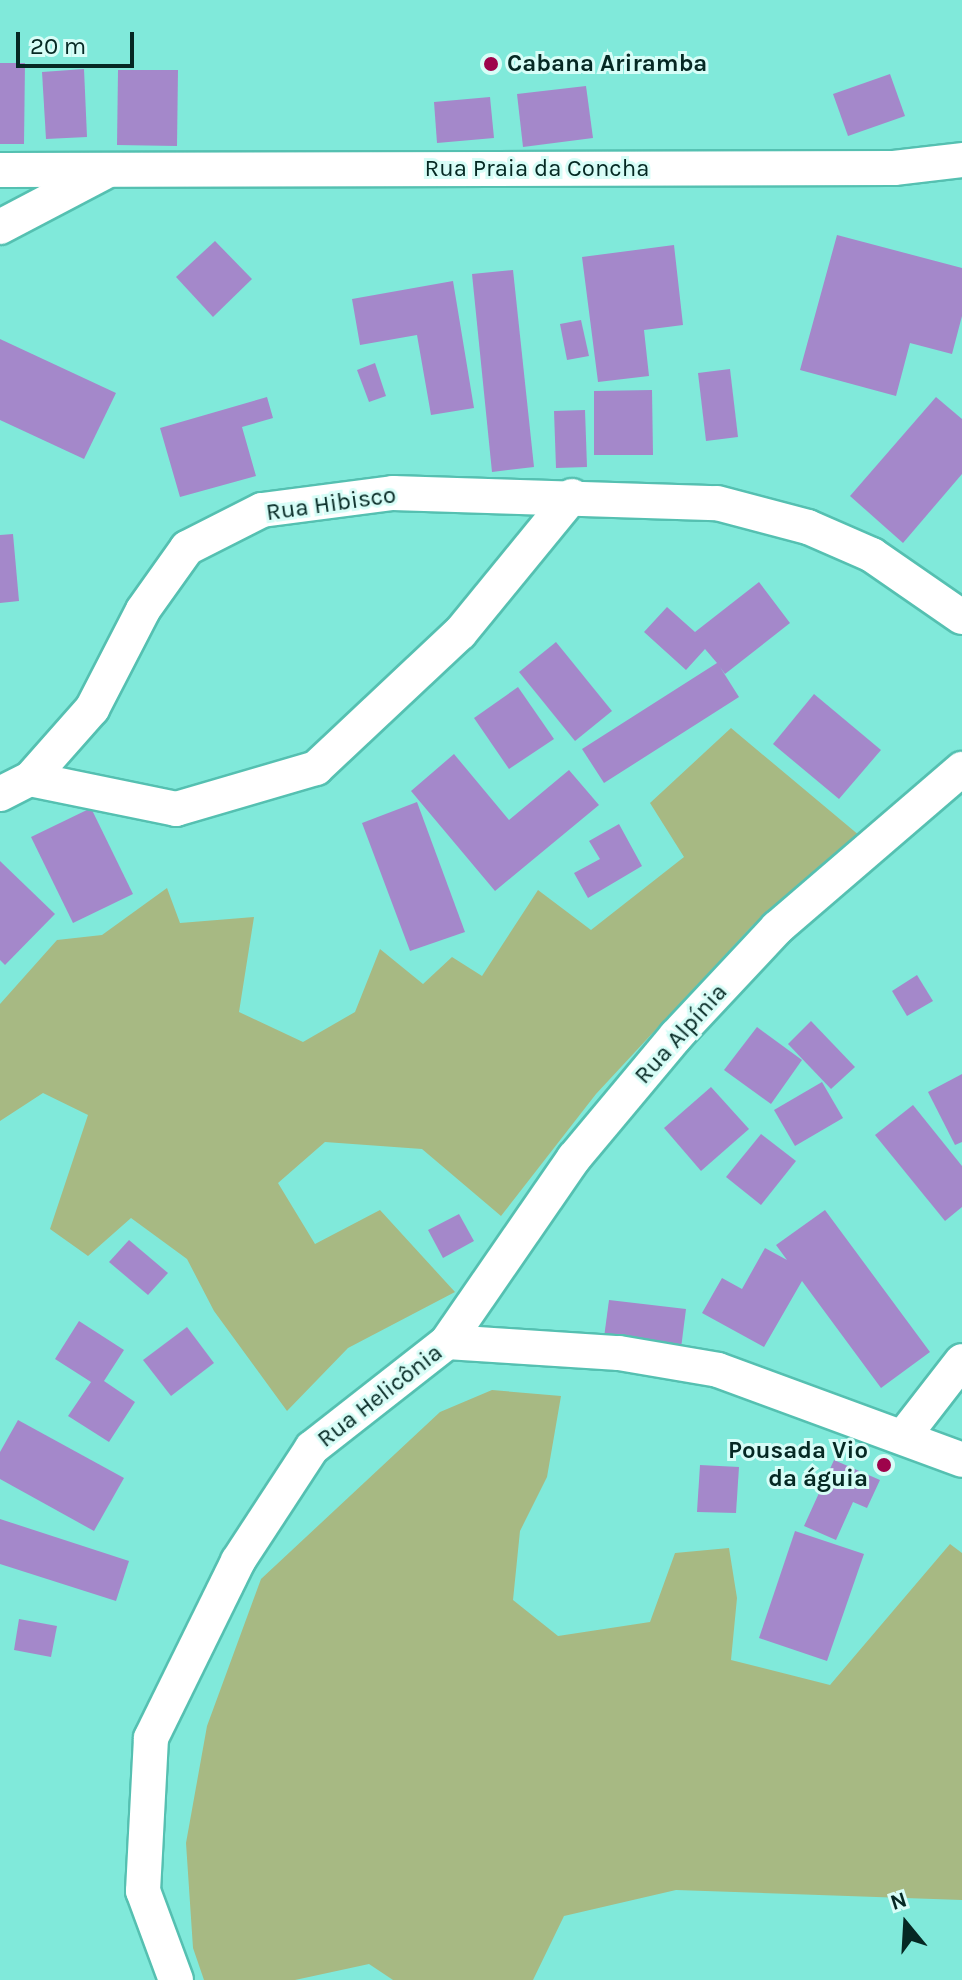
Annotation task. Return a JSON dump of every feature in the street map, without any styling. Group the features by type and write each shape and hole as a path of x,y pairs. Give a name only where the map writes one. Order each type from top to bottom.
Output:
{"street":[{"name":"Rua Praia da Concha","path":"0,170 894,168 962,160"},
{"name":"Rua Praia da Concha","path":"0,227 111,169"},
{"name":"Rua Hibisco","path":"15,787 92,709 143,610 187,548 262,510 393,493 572,496 717,503 808,527 872,555 962,617"},
{"name":"Rua Hibisco","path":"15,787 176,809 316,768 460,633 572,496"},
{"name":"Rua Alpínia","path":"447,1342 574,1158 676,1036 777,928 962,769"},
{"name":"Rua Helicônia","path":"176,1980 143,1891 151,1738 238,1561 312,1448 447,1342 619,1353 718,1370 962,1460"},
{"path":"903,1437 962,1361"}],"green space":[{"path":"731,728 860,836 752,926 596,1094 501,1216 422,1149 325,1142 278,1183 315,1244 380,1210 455,1292 348,1348 287,1411 214,1311 187,1259 131,1218 88,1256 50,1229 88,1115 43,1093 0,1121 0,1004 57,940 102,935 167,888 180,923 254,917 239,1012 303,1042 355,1012 380,949 423,984 452,957 482,976 538,890 591,930 684,857 650,803"},
{"path":"492,1390 561,1396 547,1477 520,1531 513,1600 558,1636 650,1622 675,1553 729,1548 737,1598 731,1660 830,1685 950,1544 962,1553 962,1900 676,1890 564,1916 533,1980 393,1980 369,1964 295,1980 204,1980 193,1948 186,1843 207,1726 261,1579 440,1412"}],"building":[{"path":"0,63 25,63 24,144 0,144"},
{"path":"84,69 87,137 46,139 42,72"},
{"path":"118,70 178,70 177,146 117,145"},
{"path":"890,74 905,116 848,136 833,94"},
{"path":"586,86 593,138 523,147 517,94"},
{"path":"490,97 494,138 437,143 434,102"},
{"path":"837,235 962,268 962,316 952,354 910,343 896,396 800,370"},
{"path":"215,241 252,279 213,317 176,277"},
{"path":"674,245 683,325 644,330 649,376 598,382 582,257"},
{"path":"513,270 534,467 492,472 472,274"},
{"path":"453,281 474,408 431,415 417,335 360,345 352,299"},
{"path":"581,320 589,356 567,360 560,324"},
{"path":"0,339 116,393 84,459 0,420"},
{"path":"375,363 386,396 369,402 357,370"},
{"path":"730,369 738,437 706,441 698,373"},
{"path":"652,390 653,455 594,455 594,391"},
{"path":"267,397 273,418 242,427 256,476 180,497 160,428"},
{"path":"936,397 962,419 962,474 903,543 850,496"},
{"path":"585,410 587,467 556,468 554,411"},
{"path":"13,534 19,601 0,603 0,535"},
{"path":"759,582 790,623 725,674 720,667 739,697 604,783 582,749 717,663 705,649 686,670 644,632 667,607 695,632"},
{"path":"556,642 612,711 575,741 519,672"},
{"path":"518,687 554,739 509,769 474,718"},
{"path":"814,694 881,750 839,799 773,744"},
{"path":"454,754 509,820 569,770 599,805 495,891 411,791"},
{"path":"417,802 465,932 410,951 362,823"},
{"path":"91,808 133,894 73,923 31,837"},
{"path":"619,824 642,866 588,898 574,873 600,859 589,841"},
{"path":"0,861 55,914 5,965 0,960"},
{"path":"917,975 933,1001 907,1016 892,991"},
{"path":"811,1021 855,1067 831,1089 788,1044"},
{"path":"757,1027 802,1060 771,1104 724,1070"},
{"path":"962,1074 962,1142 955,1145 928,1092"},
{"path":"822,1082 843,1118 795,1146 774,1110"},
{"path":"711,1087 749,1129 701,1171 664,1128"},
{"path":"913,1105 962,1166 962,1207 945,1221 875,1135"},
{"path":"761,1134 796,1161 761,1205 726,1177"},
{"path":"825,1210 930,1352 881,1388 802,1281 764,1347 702,1313 722,1278 742,1289 765,1248 787,1260 776,1245"},
{"path":"459,1214 474,1241 443,1258 428,1230"},
{"path":"129,1240 168,1273 148,1295 109,1262"},
{"path":"609,1300 686,1309 680,1356 603,1345"},
{"path":"79,1321 124,1350 104,1381 135,1402 109,1442 68,1416 91,1382 55,1359"},
{"path":"187,1327 214,1363 171,1396 143,1360"},
{"path":"18,1420 124,1478 94,1531 0,1479 0,1452"},
{"path":"834,1460 880,1480 867,1508 853,1502 836,1540 804,1526"},
{"path":"700,1465 739,1467 736,1513 697,1512"},
{"path":"0,1519 129,1561 116,1601 0,1564"},
{"path":"795,1531 864,1554 827,1661 759,1638"},
{"path":"19,1619 57,1626 51,1657 14,1650"}],"place":[{"name":"Cabana Ariramba","path":"491,64"},
{"name":"Pousada Vio da águia","path":"884,1465"}]}
